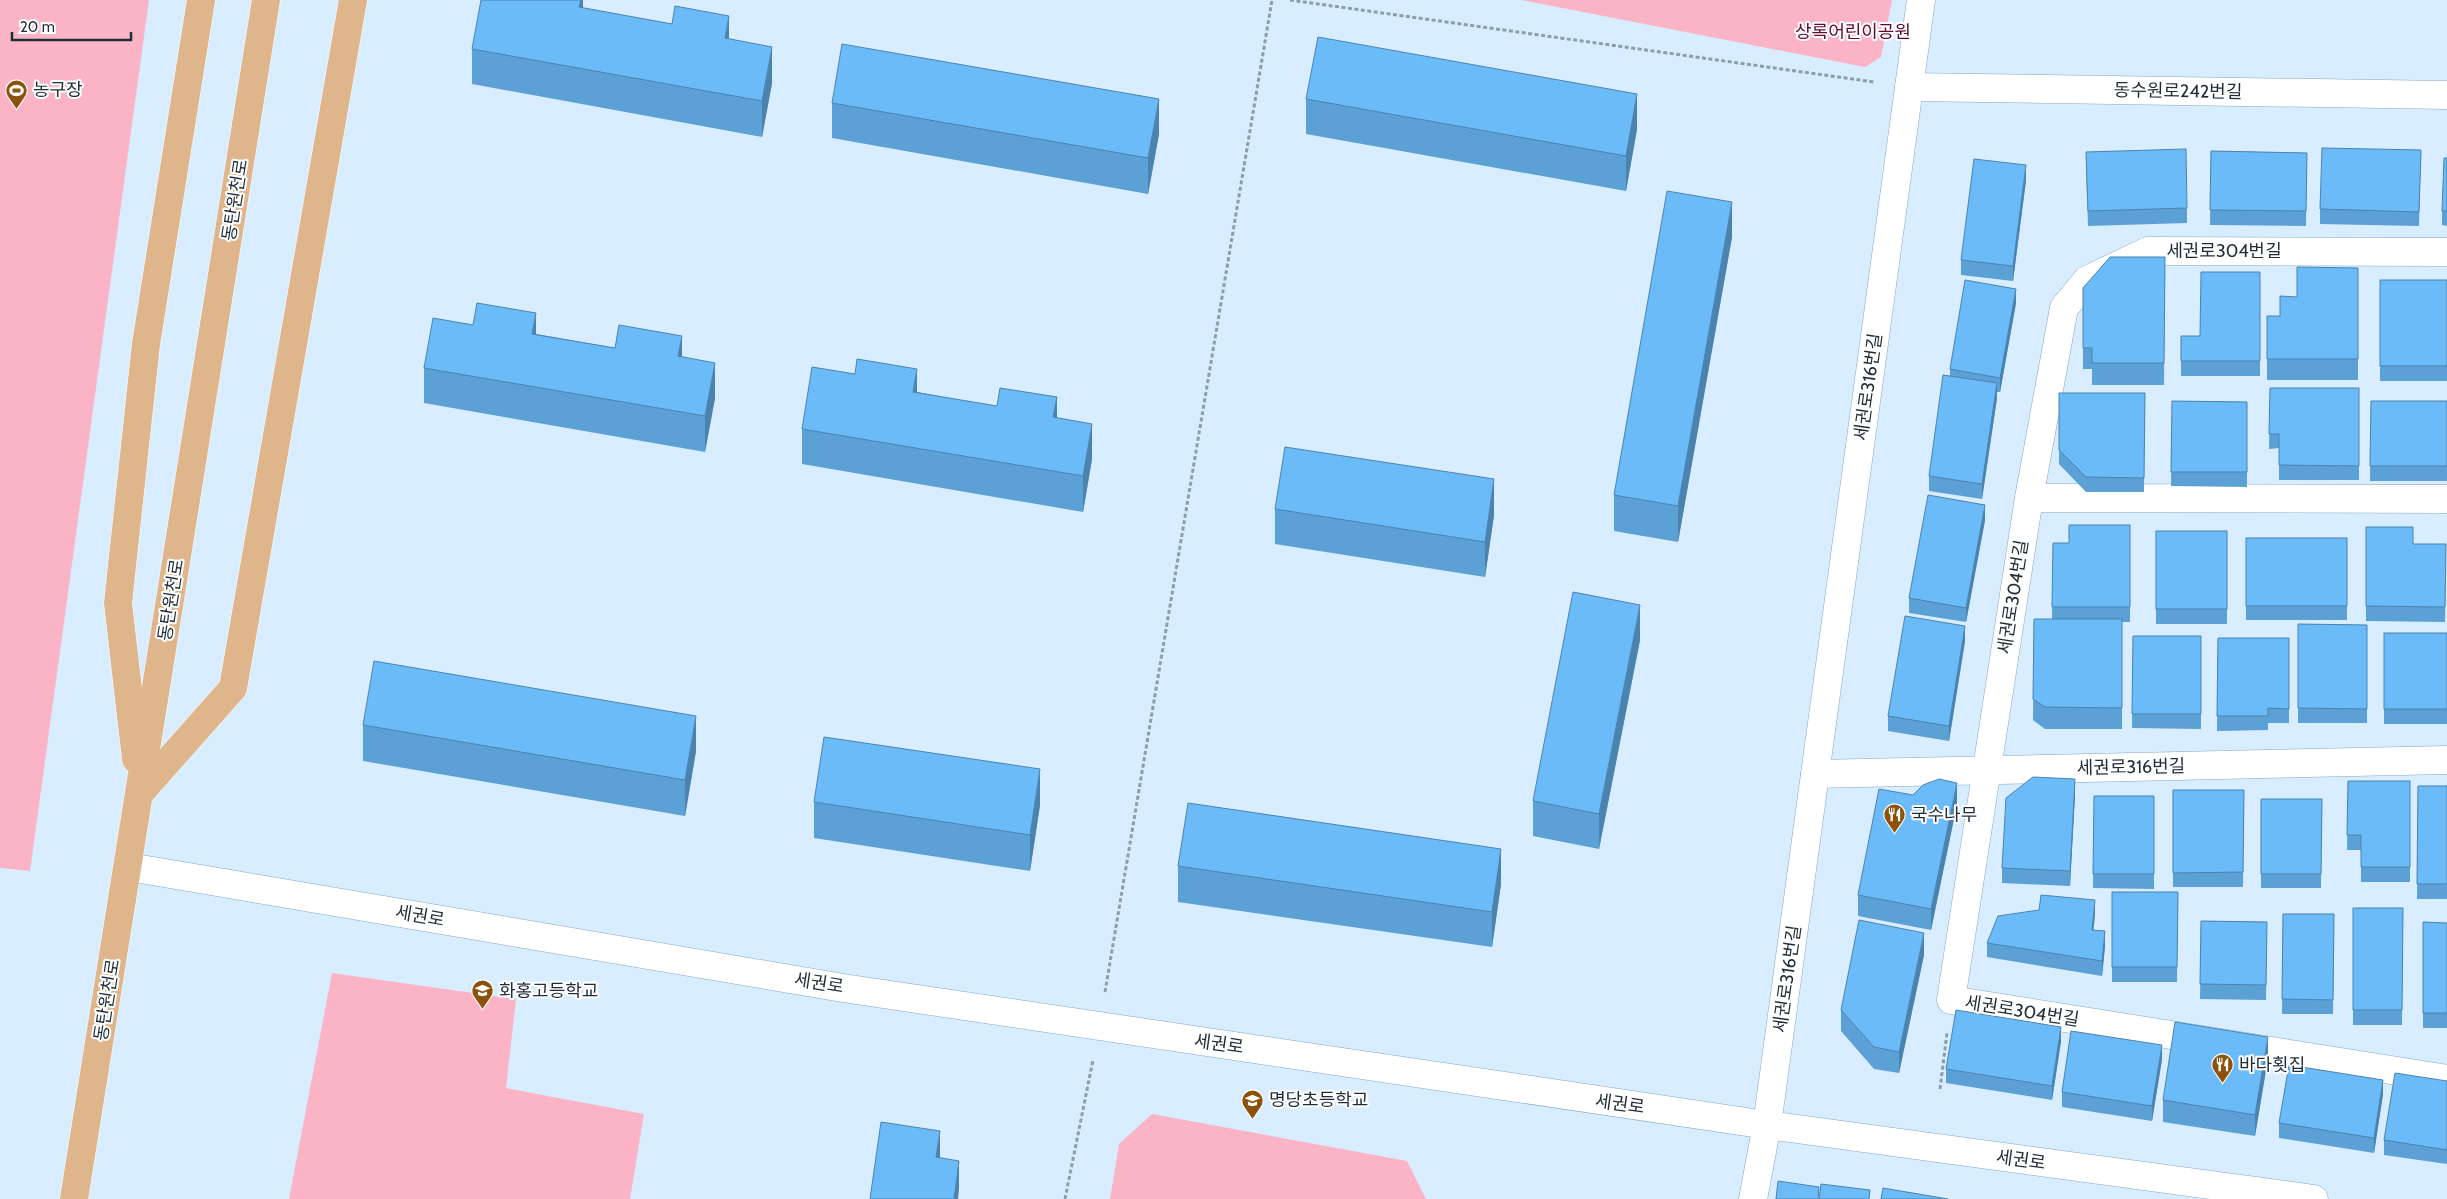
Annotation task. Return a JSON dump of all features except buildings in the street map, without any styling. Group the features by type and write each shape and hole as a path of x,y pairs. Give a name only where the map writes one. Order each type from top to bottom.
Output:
{"main road":[{"path":"140,793 118,603 146,344 201,0"},
{"name":"동탄원천로","path":"74,1199 266,0"},
{"path":"140,793 233,688 353,0"}],"street":[{"name":"세권로316번길","path":"1752,1199 1767,1125 1921,0"},
{"name":"동수원로242번길","path":"1909,88 2447,95"},
{"name":"세권로304번길","path":"2447,252 2148,251 2087,280 2064,308 2029,498 1985,771 1951,1000 2447,1079"},
{"path":"2029,498 2447,500"},
{"name":"세권로316번길","path":"1815,774 2447,760"},
{"name":"세권로","path":"128,867 843,988 1767,1125 2314,1199"}],"path":[{"path":"1065,1199 1100,1026 1272,0"},
{"path":"1290,0 1909,88"},
{"path":"1940,1089 1951,1000"}],"green space":[{"path":"0,0 149,0 30,871 0,868"},
{"name":"상록어린이공원","path":"1521,0 1892,0 1881,57 1865,67"},
{"path":"332,973 516,999 506,1088 644,1114 630,1199 289,1199"},
{"path":"1152,1114 1407,1161 1426,1199 1110,1199 1119,1144"}],"place":[{"name":"농구장","path":"17,109"},
{"name":"국수나무","path":"1895,834"},
{"name":"화홍고등학교","path":"483,1010"},
{"name":"바다횟집","path":"2223,1084"},
{"name":"명당초등학교","path":"1253,1119"}]}
